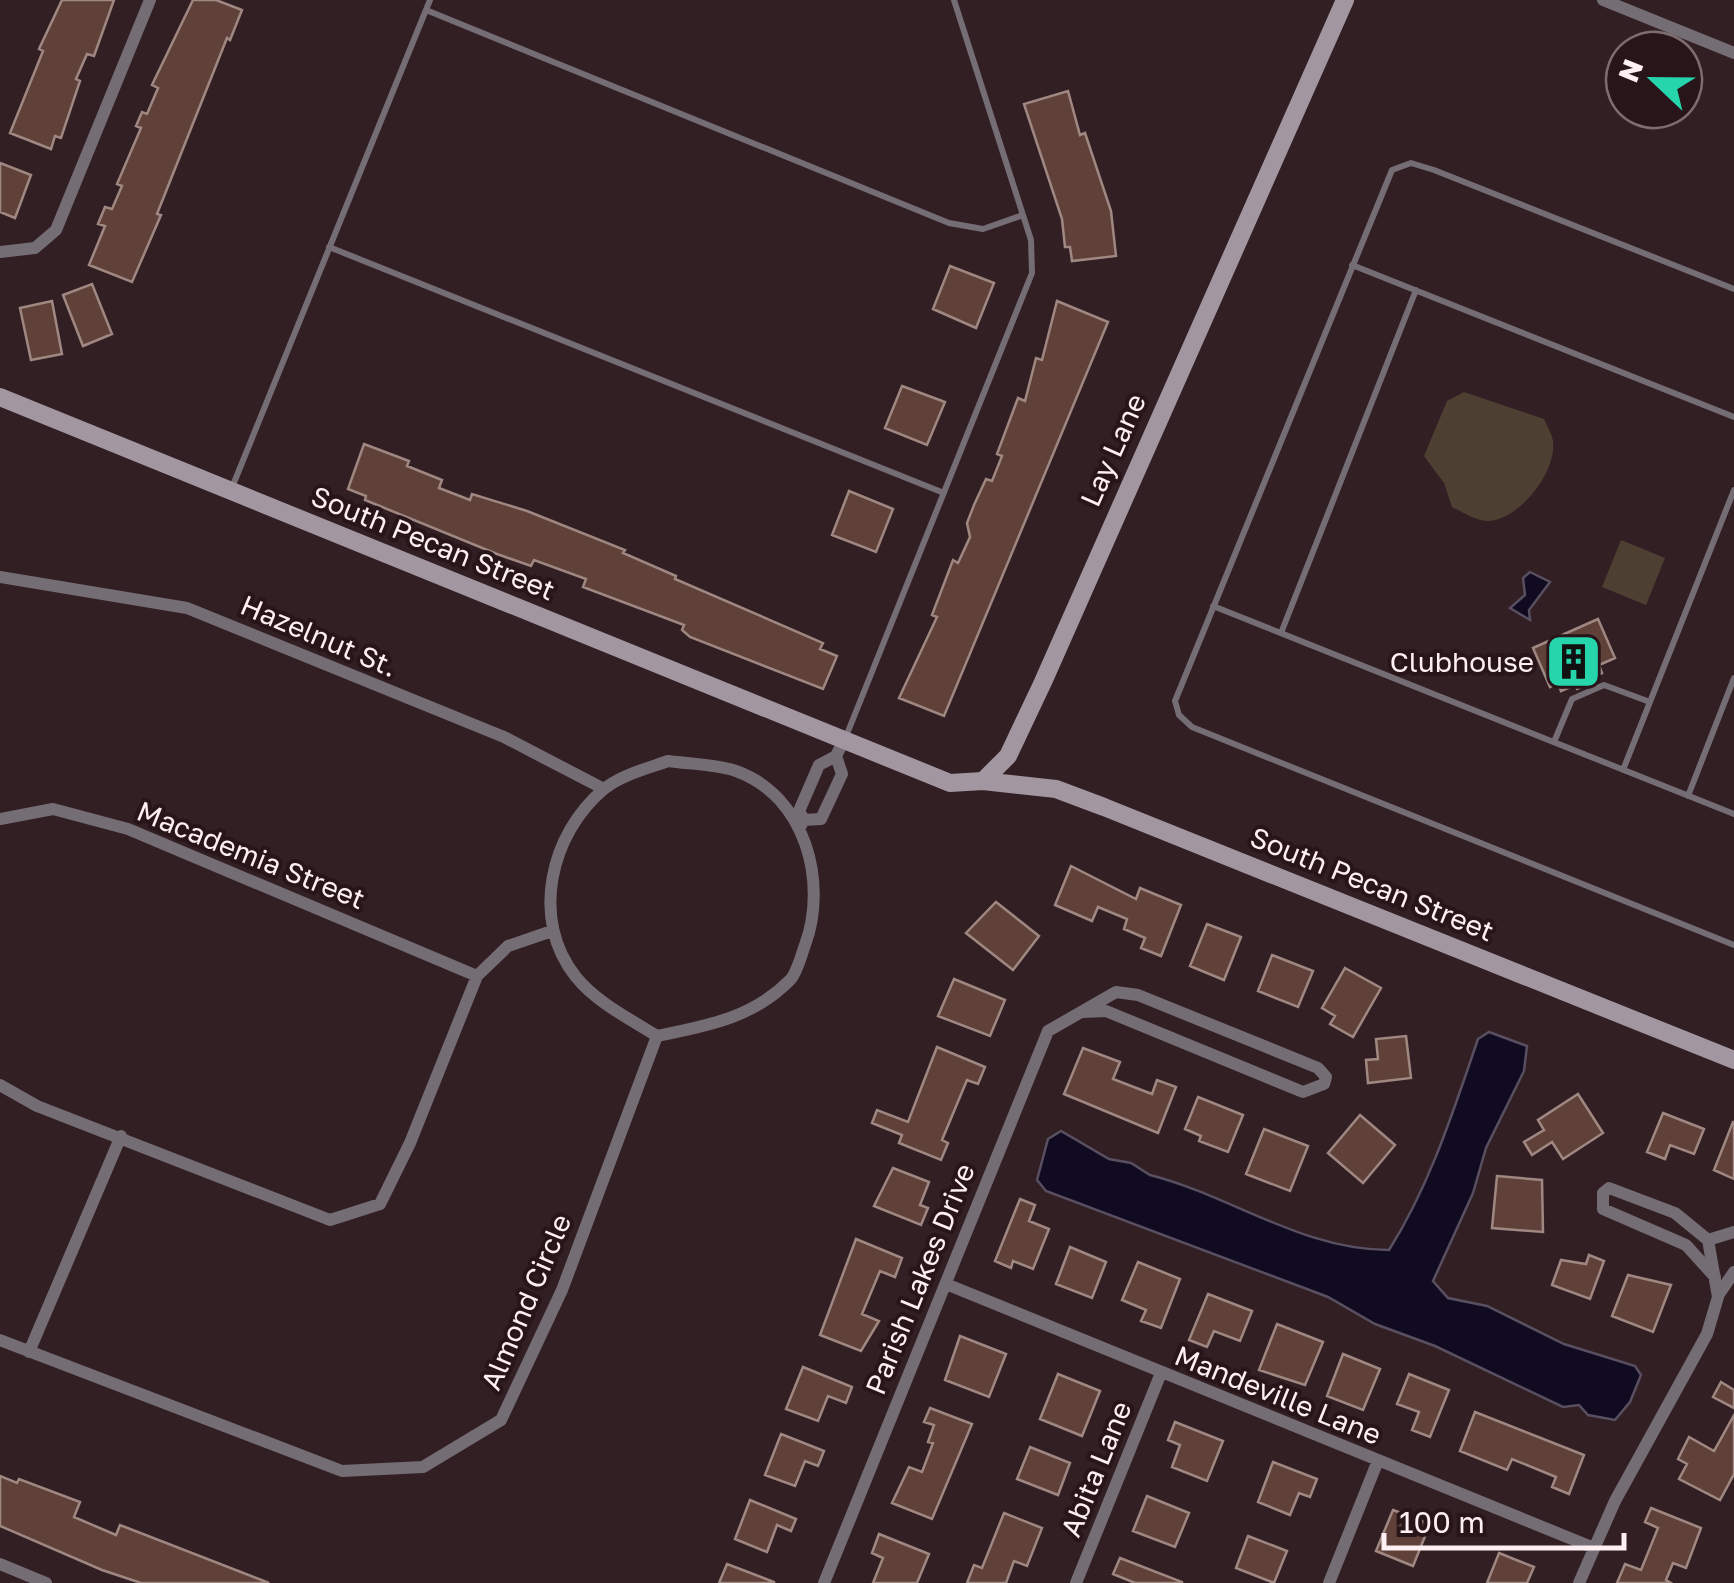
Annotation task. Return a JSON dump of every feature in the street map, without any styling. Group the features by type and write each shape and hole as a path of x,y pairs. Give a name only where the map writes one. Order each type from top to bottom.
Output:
{"street":[{"path":"0,252 10,254 35,248 56,230 150,0"},
{"name":"Lay Lane","path":"983,781 1008,756 1036,697 1345,0"},
{"path":"1603,0 1734,54"},
{"name":"South Pecan Street","path":"0,396 840,748"},
{"name":"Hazelnut St.","path":"0,577 187,608 504,738 604,789"},
{"path":"840,748 950,783 983,781"},
{"path":"802,824 737,771 668,762 604,789 574,822 552,868 552,932 575,976 608,1005 657,1036 732,1021 792,979 814,921 816,876 800,811 819,765 840,748"},
{"path":"802,824 821,818 842,774 840,748"},
{"name":"South Pecan Street","path":"983,781 1056,789 1734,1060"},
{"name":"Macademia Street","path":"0,819 52,809 128,829 477,976"},
{"path":"0,1085 37,1106 330,1220 380,1204 410,1143 477,976 508,946 552,932"},
{"name":"Parish Lakes Drive","path":"824,1583 1037,1051 1048,1032 1082,1012 1116,992 1138,995 1318,1068 1326,1077 1324,1084 1303,1092 1106,1011 1082,1012"},
{"name":"Almond Circle","path":"0,1340 342,1470 423,1467 501,1420 562,1290 657,1036"},
{"path":"29,1352 121,1136"},
{"path":"1715,1277 1686,1245 1603,1209 1603,1192 1608,1188 1621,1190 1674,1213 1708,1240 1715,1277 1718,1297"},
{"path":"1708,1240 1734,1232"},
{"path":"1579,1583 1707,1334 1724,1282 1734,1272"},
{"name":"Mandeville Lane","path":"946,1284 1377,1463 1594,1548"},
{"name":"Abita Lane","path":"1076,1583 1162,1374"},
{"path":"1328,1583 1377,1463"},
{"path":"0,1564 46,1583"}],"lane":[{"path":"230,490 430,0"},
{"path":"840,748 1032,273 1032,240 954,0"},
{"path":"426,10 948,223 983,229 1024,216"},
{"path":"1734,289 1410,163 1392,170 1175,701 1179,715 1192,727 1734,946"},
{"path":"329,247 944,493"},
{"path":"1352,266 1734,417"},
{"path":"1281,633 1416,290"},
{"path":"1623,770 1734,490"},
{"path":"1213,606 1734,814"},
{"path":"1688,796 1734,678"},
{"path":"1554,742 1572,700 1604,685 1650,702"}],"shaded area":[{"path":"1464,392 1544,419 1552,438 1553,453 1542,480 1523,503 1500,519 1479,520 1452,507 1444,483 1424,456 1447,401"},
{"path":"1621,540 1665,558 1646,605 1602,587"},
{"path":"1530,572 1550,582 1529,610 1530,620 1510,608 1525,595 1523,578"},
{"path":"1489,1032 1527,1046 1524,1071 1486,1148 1473,1193 1433,1281 1448,1298 1487,1306 1564,1344 1635,1366 1641,1375 1630,1402 1615,1420 1588,1415 1579,1405 1563,1407 1435,1346 1375,1324 1328,1297 1046,1191 1037,1180 1048,1139 1061,1131 1109,1159 1131,1163 1150,1175 1297,1232 1357,1248 1389,1250 1429,1174 1478,1039"}],"building":[{"path":"62,0 114,0 94,56 87,54 76,79 80,81 61,138 55,136 51,149 10,133 43,51 39,49"},
{"path":"193,0 216,0 242,10 230,40 227,38 132,282 89,265 105,226 98,224 105,207 112,209 122,186 117,184 141,128 136,126 142,112 147,114 158,88 152,85"},
{"path":"1068,91 1080,135 1085,133 1111,211 1116,256 1072,261 1070,247 1065,247 1062,219 1024,104"},
{"path":"0,163 31,175 15,218 0,212"},
{"path":"950,266 994,283 976,328 933,309"},
{"path":"92,284 112,334 83,346 63,295"},
{"path":"52,301 62,354 31,360 20,308"},
{"path":"1057,301 1108,322 944,716 899,698 937,617 932,615 953,560 958,563 970,537 967,523 986,479 992,481 1002,456 997,454 1018,398 1025,401 1036,358 1042,360"},
{"path":"902,386 945,402 927,445 885,428"},
{"path":"364,444 409,461 407,466 442,480 439,488 470,500 472,494 527,511 625,550 623,553 676,576 675,579 823,643 820,649 837,656 823,689 690,637 682,630 684,625 583,587 586,579 534,560 531,566 497,554 365,500 366,496 348,489"},
{"path":"849,491 893,509 876,552 832,535"},
{"name":"Clubhouse","path":"1598,619 1615,658 1599,665 1602,673 1589,679 1591,683 1561,691 1558,683 1550,687 1533,648"},
{"path":"1071,866 1136,899 1140,888 1181,905 1161,956 1141,948 1145,938 1124,929 1127,919 1098,907 1092,921 1055,905"},
{"path":"996,902 1039,936 1013,970 966,933"},
{"path":"1207,924 1241,937 1224,980 1190,966"},
{"path":"1272,955 1313,971 1298,1007 1258,991"},
{"path":"1345,968 1381,988 1353,1037 1330,1024 1335,1016 1322,1008"},
{"path":"954,979 1005,1000 990,1036 938,1016"},
{"path":"1406,1036 1411,1078 1368,1083 1366,1060 1378,1059 1376,1039"},
{"path":"937,1047 985,1067 978,1084 967,1080 942,1140 948,1143 941,1160 899,1143 902,1135 872,1123 877,1110 908,1122"},
{"path":"1083,1048 1120,1062 1113,1079 1152,1094 1157,1080 1176,1087 1158,1133 1064,1094"},
{"path":"1578,1094 1603,1133 1563,1159 1552,1142 1532,1155 1524,1142 1544,1130 1538,1120"},
{"path":"1198,1097 1243,1115 1228,1152 1199,1141 1201,1136 1185,1129"},
{"path":"1663,1113 1704,1129 1694,1154 1670,1145 1665,1159 1647,1152"},
{"path":"1360,1115 1395,1145 1363,1183 1328,1153"},
{"path":"1734,1122 1734,1179 1714,1170"},
{"path":"1264,1129 1308,1146 1290,1191 1246,1174"},
{"path":"893,1168 929,1182 920,1205 928,1208 921,1225 874,1206"},
{"path":"1497,1176 1542,1180 1543,1232 1492,1228"},
{"path":"1020,1199 1035,1205 1029,1221 1049,1229 1033,1269 1013,1261 1011,1268 995,1261"},
{"path":"856,1239 902,1258 895,1277 880,1271 862,1314 879,1321 861,1351 820,1335"},
{"path":"1070,1247 1106,1262 1092,1298 1056,1284"},
{"path":"1589,1255 1604,1261 1590,1299 1552,1285 1561,1260 1586,1264"},
{"path":"1138,1262 1180,1279 1161,1328 1141,1321 1146,1310 1122,1300"},
{"path":"1628,1275 1671,1285 1653,1332 1612,1316"},
{"path":"1208,1294 1252,1311 1240,1341 1214,1331 1207,1347 1189,1340"},
{"path":"1277,1324 1323,1342 1305,1385 1259,1370"},
{"path":"960,1336 1006,1354 989,1397 945,1380"},
{"path":"1343,1354 1380,1369 1363,1410 1327,1396"},
{"path":"803,1367 852,1387 846,1403 828,1396 818,1421 786,1409"},
{"path":"1058,1374 1100,1391 1082,1436 1040,1419"},
{"path":"1409,1374 1449,1390 1430,1437 1412,1430 1419,1412 1397,1404"},
{"path":"1721,1382 1734,1390 1734,1408 1713,1397"},
{"path":"930,1408 972,1424 932,1519 892,1503 909,1467 922,1472 933,1443 928,1442 934,1425 924,1422"},
{"path":"1475,1412 1584,1455 1569,1494 1552,1487 1556,1477 1512,1459 1507,1470 1460,1451"},
{"path":"1734,1415 1734,1474 1720,1500 1679,1479 1687,1464 1678,1459 1689,1437 1714,1451"},
{"path":"1175,1422 1223,1441 1207,1481 1172,1467 1180,1445 1168,1440"},
{"path":"781,1434 824,1451 818,1466 805,1461 795,1486 765,1475"},
{"path":"1030,1447 1070,1463 1058,1495 1017,1479"},
{"path":"1273,1462 1317,1479 1310,1497 1299,1493 1290,1515 1258,1502"},
{"path":"0,1476 17,1483 19,1479 80,1502 74,1517 116,1535 120,1525 269,1583 141,1583 102,1570 0,1526"},
{"path":"1147,1496 1189,1513 1175,1547 1133,1531"},
{"path":"750,1500 796,1519 791,1531 777,1525 767,1552 735,1539"},
{"path":"1651,1508 1701,1528 1686,1568 1673,1563 1666,1580 1671,1583 1617,1583 1625,1564 1641,1570 1658,1528 1645,1522"},
{"path":"1393,1510 1430,1524 1413,1566 1376,1551"},
{"path":"1004,1513 1042,1528 1027,1566 1014,1561 1006,1583 967,1583 974,1565 982,1568"},
{"path":"879,1534 929,1554 917,1583 873,1583 883,1558 872,1553"},
{"path":"1248,1536 1287,1551 1274,1583 1236,1568"},
{"path":"1499,1553 1534,1567 1527,1583 1487,1583"},
{"path":"1120,1558 1182,1583 1135,1583 1113,1574"},
{"path":"727,1564 774,1582 774,1583 719,1583"}],"place":[{"name":"Clubhouse","path":"1573,662"}]}
